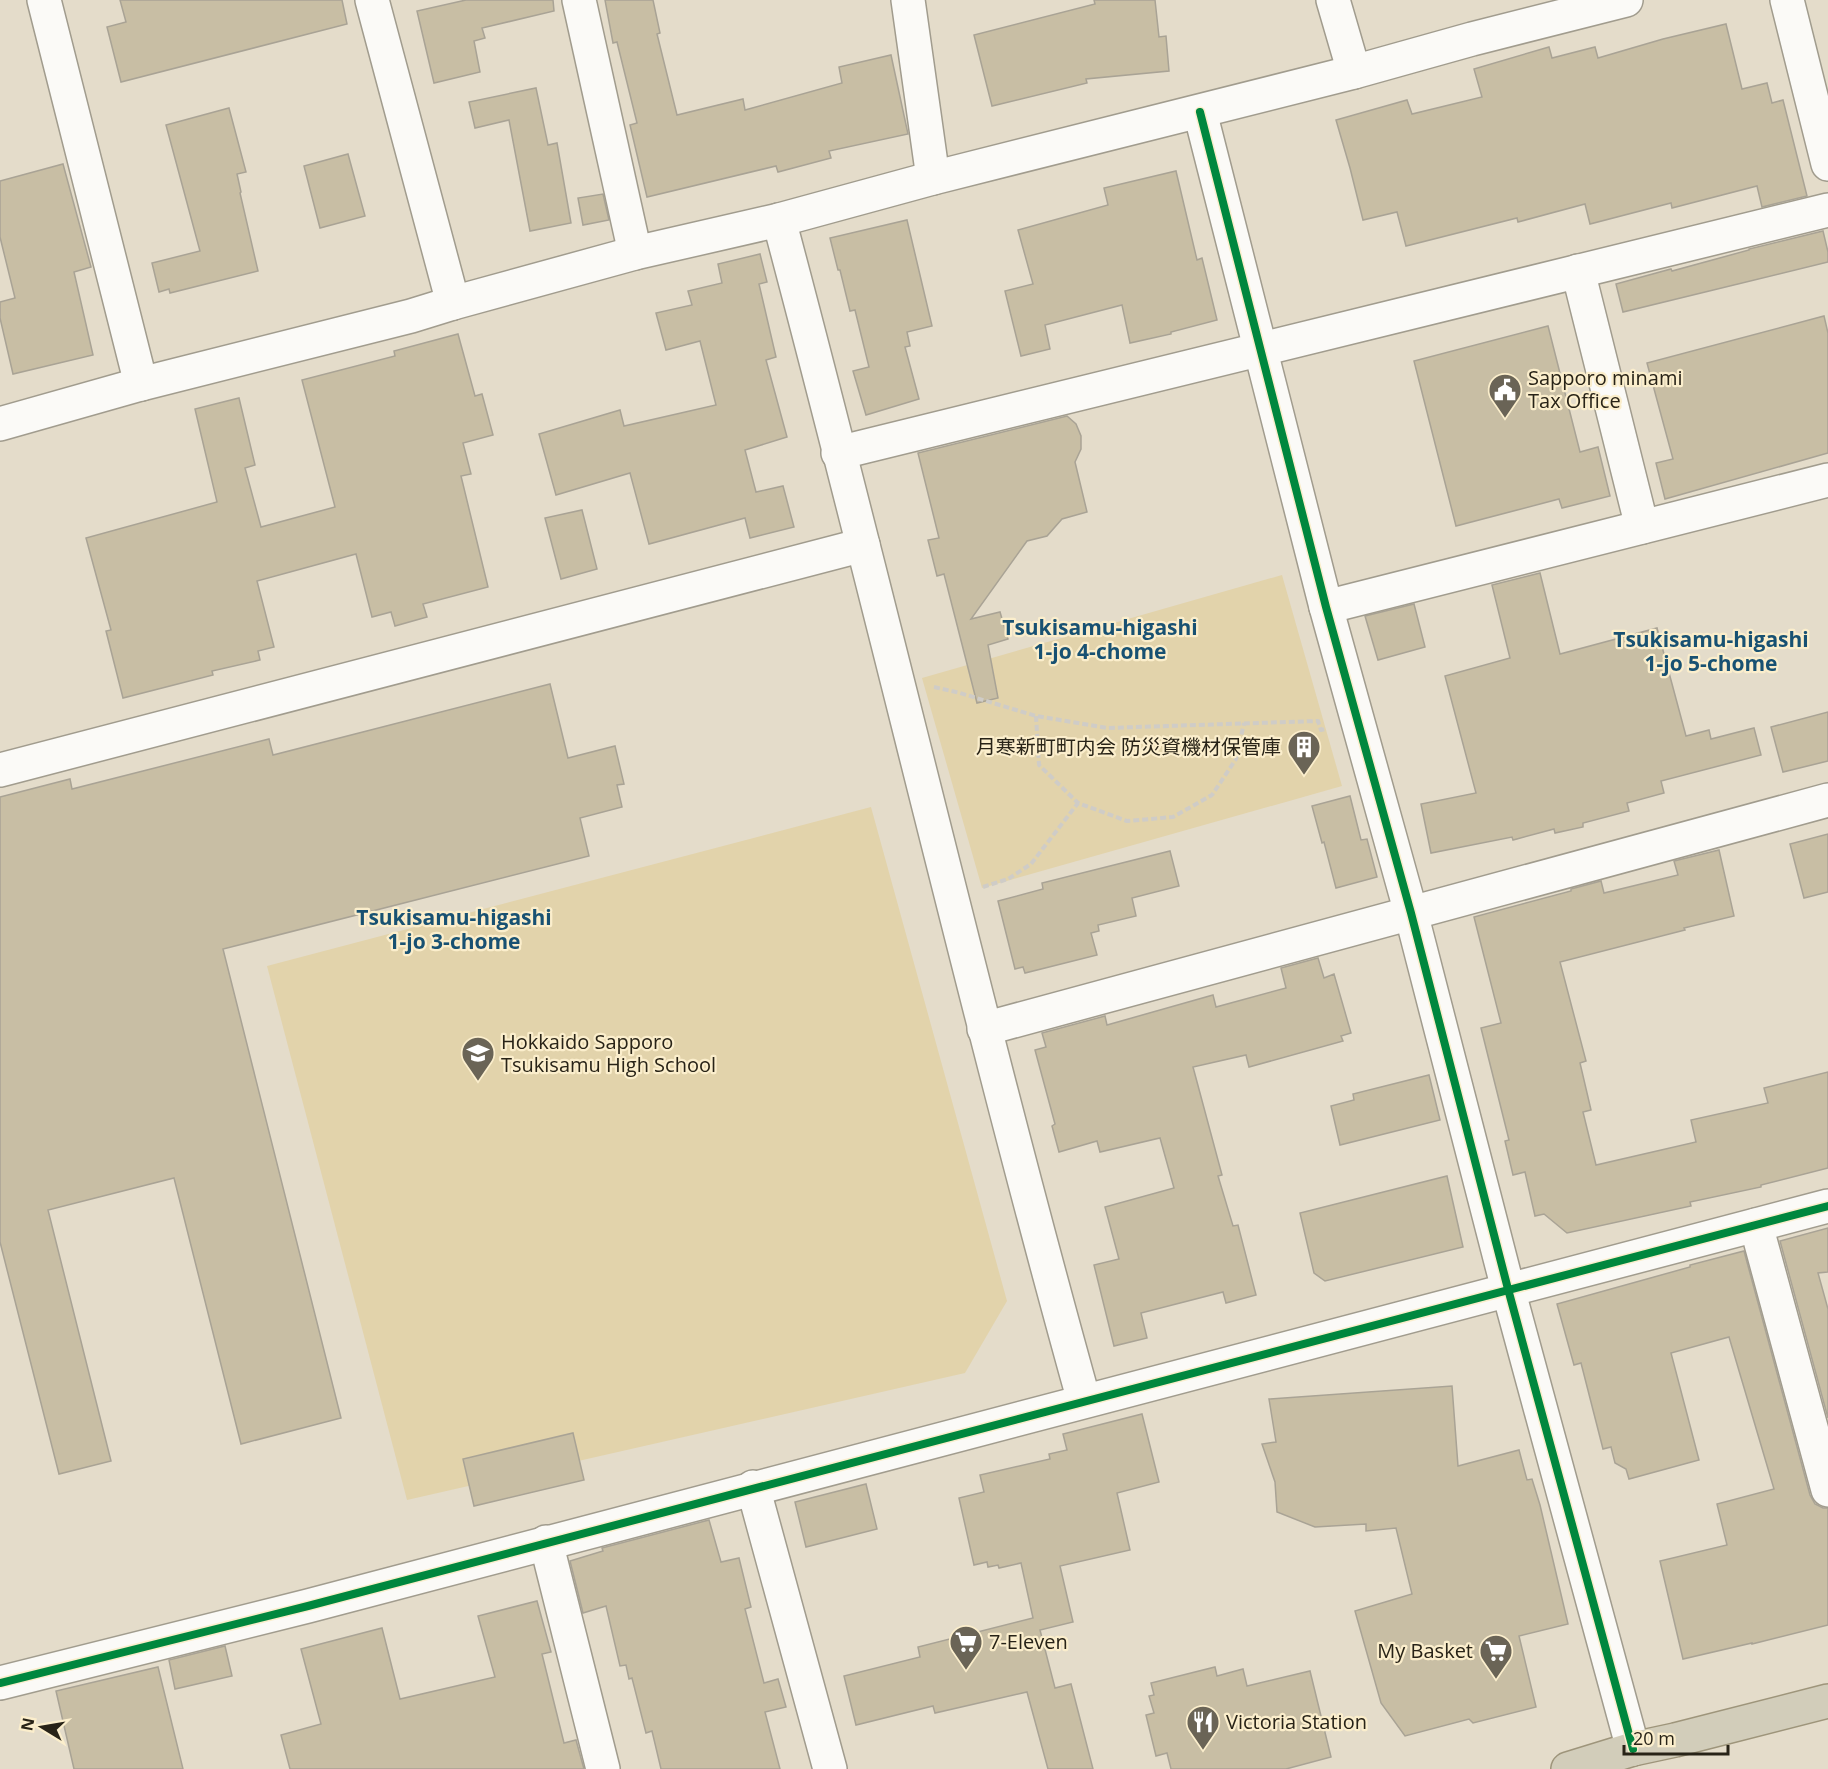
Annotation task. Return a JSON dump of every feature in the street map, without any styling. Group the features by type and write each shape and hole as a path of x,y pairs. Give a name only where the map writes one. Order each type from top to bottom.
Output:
{"highway":[{"path":"1579,1768 1633,1749 1828,1701"}],"street":[{"path":"44,0 141,384"},
{"path":"372,0 453,303"},
{"path":"579,0 634,253"},
{"path":"908,0 933,178"},
{"path":"1333,0 1354,72"},
{"path":"0,424 141,384 411,316 634,253 778,220 1626,0"},
{"path":"1787,0 1828,164"},
{"path":"1200,112 1326,607 1411,913 1508,1289 1633,1749"},
{"path":"838,453 1828,210"},
{"path":"778,220 863,545 984,1029 1084,1401"},
{"path":"1578,271 1642,527"},
{"path":"1326,607 1828,480"},
{"path":"0,770 863,545"},
{"path":"984,1029 1828,800"},
{"path":"0,1683 308,1606 753,1487 1277,1352 1828,1206"},
{"path":"1756,1225 1828,1490"},
{"path":"753,1487 830,1769"},
{"path":"546,1542 603,1769"}],"path":[{"path":"931,686 1036,716 1107,728 1318,721 1321,730 1329,728"},
{"path":"1036,716 1039,765 1078,803 1127,821 1173,817 1212,795 1236,759 1244,723"},
{"path":"976,889 1008,879 1031,864 1078,803"}],"shaded area":[{"path":"1282,575 1342,786 982,888 922,678"},
{"path":"871,807 1007,1301 965,1373 407,1500 267,966"}],"building":[{"path":"120,0 342,0 347,24 121,82 107,27 126,22"},
{"path":"466,0 553,0 554,11 482,28 485,38 474,41 480,72 434,83 417,11"},
{"path":"605,0 653,0 660,33 657,34 677,115 743,99 745,110 842,83 839,67 891,55 908,134 829,151 831,158 778,172 776,166 647,197 630,125 637,123 617,42 613,43"},
{"path":"1094,0 1155,0 1159,37 1166,36 1169,71 1086,79 1087,83 992,106 974,35 1095,4"},
{"path":"1726,24 1742,89 1767,83 1772,103 1783,100 1807,196 1762,207 1757,186 1672,208 1671,203 1590,224 1585,204 1518,222 1517,218 1406,246 1397,212 1363,220 1336,120 1407,100 1412,114 1482,97 1474,69 1549,47 1552,58 1595,47 1598,58"},
{"path":"536,88 548,145 557,143 571,223 530,231 509,120 475,128 469,102"},
{"path":"229,108 246,172 237,174 258,271 170,293 169,289 159,292 152,263 200,251 166,125"},
{"path":"348,154 365,216 320,228 304,166"},
{"path":"63,164 91,267 74,272 93,355 13,374 0,318 0,302 15,298 0,237 0,181"},
{"path":"1176,171 1197,260 1202,258 1217,320 1130,343 1122,305 1045,325 1050,349 1021,356 1005,291 1033,284 1018,230 1108,205 1104,188"},
{"path":"603,194 609,220 583,225 578,198"},
{"path":"907,220 932,326 907,332 910,346 905,347 919,399 866,415 853,371 869,367 855,310 850,311 830,238"},
{"path":"1823,231 1828,262 1623,312 1616,284"},
{"path":"760,254 767,282 759,284 776,357 766,360 787,437 745,450 756,492 783,486 794,527 750,538 745,518 649,544 630,473 556,495 539,434 620,410 624,426 716,405 700,341 666,350 656,313 692,305 688,291 722,283 718,264"},
{"path":"1824,316 1828,333 1828,453 1665,499 1656,463 1673,459 1647,363"},
{"path":"1548,326 1580,452 1598,447 1610,496 1562,508 1559,499 1456,526 1414,361"},
{"path":"458,334 475,396 482,394 493,435 463,443 471,474 461,476 488,587 423,604 427,617 395,626 391,612 372,617 356,554 257,581 274,647 258,651 260,660 212,671 213,675 123,698 106,631 111,630 86,538 217,502 195,409 239,398 255,465 245,468 261,527 335,507 302,380 395,356 394,351"},
{"path":"1067,416 1076,424 1081,436 1081,449 1075,462 1087,512 1062,519 1047,536 1027,541 971,619 1000,612 1008,639 988,645 998,698 977,703 944,574 937,576 928,540 939,538 918,453"},
{"path":"582,510 597,569 561,579 545,518"},
{"path":"1540,573 1560,654 1657,628 1686,736 1709,730 1711,739 1754,728 1761,755 1661,781 1664,793 1627,803 1629,811 1583,823 1583,827 1555,833 1554,829 1513,840 1512,837 1431,853 1421,804 1476,793 1445,676 1510,658 1492,585"},
{"path":"1414,604 1425,647 1378,660 1365,616"},
{"path":"550,684 568,758 615,746 624,784 617,785 622,807 580,818 589,856 223,949 341,1418 241,1444 174,1178 48,1210 111,1461 59,1474 0,1242 0,797 70,779 72,789 269,739 273,755"},
{"path":"1828,712 1828,761 1783,772 1771,727"},
{"path":"1350,796 1361,840 1367,839 1377,877 1336,888 1312,806"},
{"path":"1828,834 1828,892 1804,898 1790,844"},
{"path":"1719,850 1734,916 1560,962 1586,1061 1580,1063 1591,1110 1583,1112 1596,1165 1696,1142 1691,1120 1768,1103 1764,1088 1828,1072 1828,1168 1761,1185 1761,1187 1690,1202 1691,1206 1567,1233 1544,1214 1535,1216 1525,1172 1513,1175 1505,1141 1509,1140 1481,1028 1501,1023 1474,917 1601,881 1604,893 1678,875 1674,861"},
{"path":"1170,851 1179,886 1132,898 1136,916 1098,925 1099,931 1091,933 1097,955 1025,973 1023,967 1015,969 998,901 1043,889 1042,883"},
{"path":"1318,958 1324,978 1334,974 1351,1033 1341,1036 1343,1041 1249,1067 1246,1055 1193,1067 1222,1175 1218,1176 1233,1226 1238,1225 1256,1295 1226,1303 1223,1292 1141,1313 1147,1338 1114,1346 1094,1265 1119,1259 1105,1207 1174,1188 1160,1138 1100,1152 1097,1141 1059,1152 1052,1126 1055,1124 1035,1050 1046,1047 1042,1033 1105,1016 1107,1025 1213,995 1216,1007 1286,988 1281,968"},
{"path":"1429,1075 1440,1120 1340,1145 1331,1106 1354,1100 1353,1094"},
{"path":"1447,1176 1463,1247 1325,1281 1314,1273 1300,1213"},
{"path":"1828,1228 1828,1272 1818,1273 1828,1309 1828,1418 1780,1241"},
{"path":"1744,1251 1810,1495 1815,1504 1828,1508 1828,1625 1683,1659 1660,1561 1727,1545 1717,1504 1774,1489 1729,1337 1671,1353 1699,1460 1629,1479 1626,1469 1615,1463 1611,1447 1603,1449 1581,1363 1574,1365 1557,1304"},
{"path":"1452,1386 1458,1466 1519,1450 1527,1480 1532,1479 1540,1505 1568,1624 1519,1636 1536,1707 1473,1723 1469,1719 1405,1736 1381,1703 1355,1611 1412,1594 1396,1528 1366,1531 1366,1524 1315,1527 1277,1512 1275,1482 1262,1444 1276,1442 1269,1399"},
{"path":"1142,1414 1159,1482 1117,1493 1130,1550 1060,1566 1073,1622 1040,1630 1055,1688 1071,1684 1093,1769 1048,1769 1027,1692 935,1713 933,1706 856,1725 844,1676 920,1657 918,1647 1033,1618 1021,1563 999,1568 998,1565 988,1567 987,1562 974,1565 959,1498 984,1492 980,1475 1050,1459 1049,1454 1067,1450 1063,1434"},
{"path":"573,1433 584,1480 474,1506 463,1459"},
{"path":"866,1484 877,1529 806,1547 795,1502"},
{"path":"709,1520 721,1562 739,1558 751,1607 745,1609 764,1683 778,1679 786,1707 765,1712 780,1769 661,1769 652,1731 646,1733 632,1678 629,1679 626,1665 620,1666 606,1606 583,1613 570,1561 603,1551 602,1548"},
{"path":"537,1601 551,1652 542,1654 564,1743 576,1740 584,1769 290,1769 281,1735 321,1724 301,1649 382,1628 400,1699 495,1677 478,1616"},
{"path":"225,1646 232,1676 175,1689 169,1660"},
{"path":"158,1667 183,1769 74,1769 56,1691"},
{"path":"1215,1667 1217,1676 1243,1669 1247,1686 1310,1671 1331,1757 1286,1769 1171,1769 1167,1753 1156,1756 1146,1715 1154,1713 1149,1696 1154,1695 1151,1683"}],"cycle path":[{"path":"1200,112 1326,607 1411,913 1508,1289 1633,1749"},
{"path":"0,1683 308,1606 1828,1206"}],"place":[{"name":"Sapporo minami Tax Office","path":"1505,419"},
{"name":"月寒新町町内会 防災資機材保管庫","path":"1304,776"},
{"name":"Hokkaido Sapporo Tsukisamu High School","path":"478,1082"},
{"name":"7-Eleven","path":"966,1671"},
{"name":"My Basket","path":"1496,1680"},
{"name":"Victoria Station","path":"1203,1751"}],"district":[{"name":"Tsukisamu-higashi 1-jo 4-chome","path":"1100,640"},
{"name":"Tsukisamu-higashi 1-jo 5-chome","path":"1711,652"},
{"name":"Tsukisamu-higashi 1-jo 3-chome","path":"454,930"}]}
